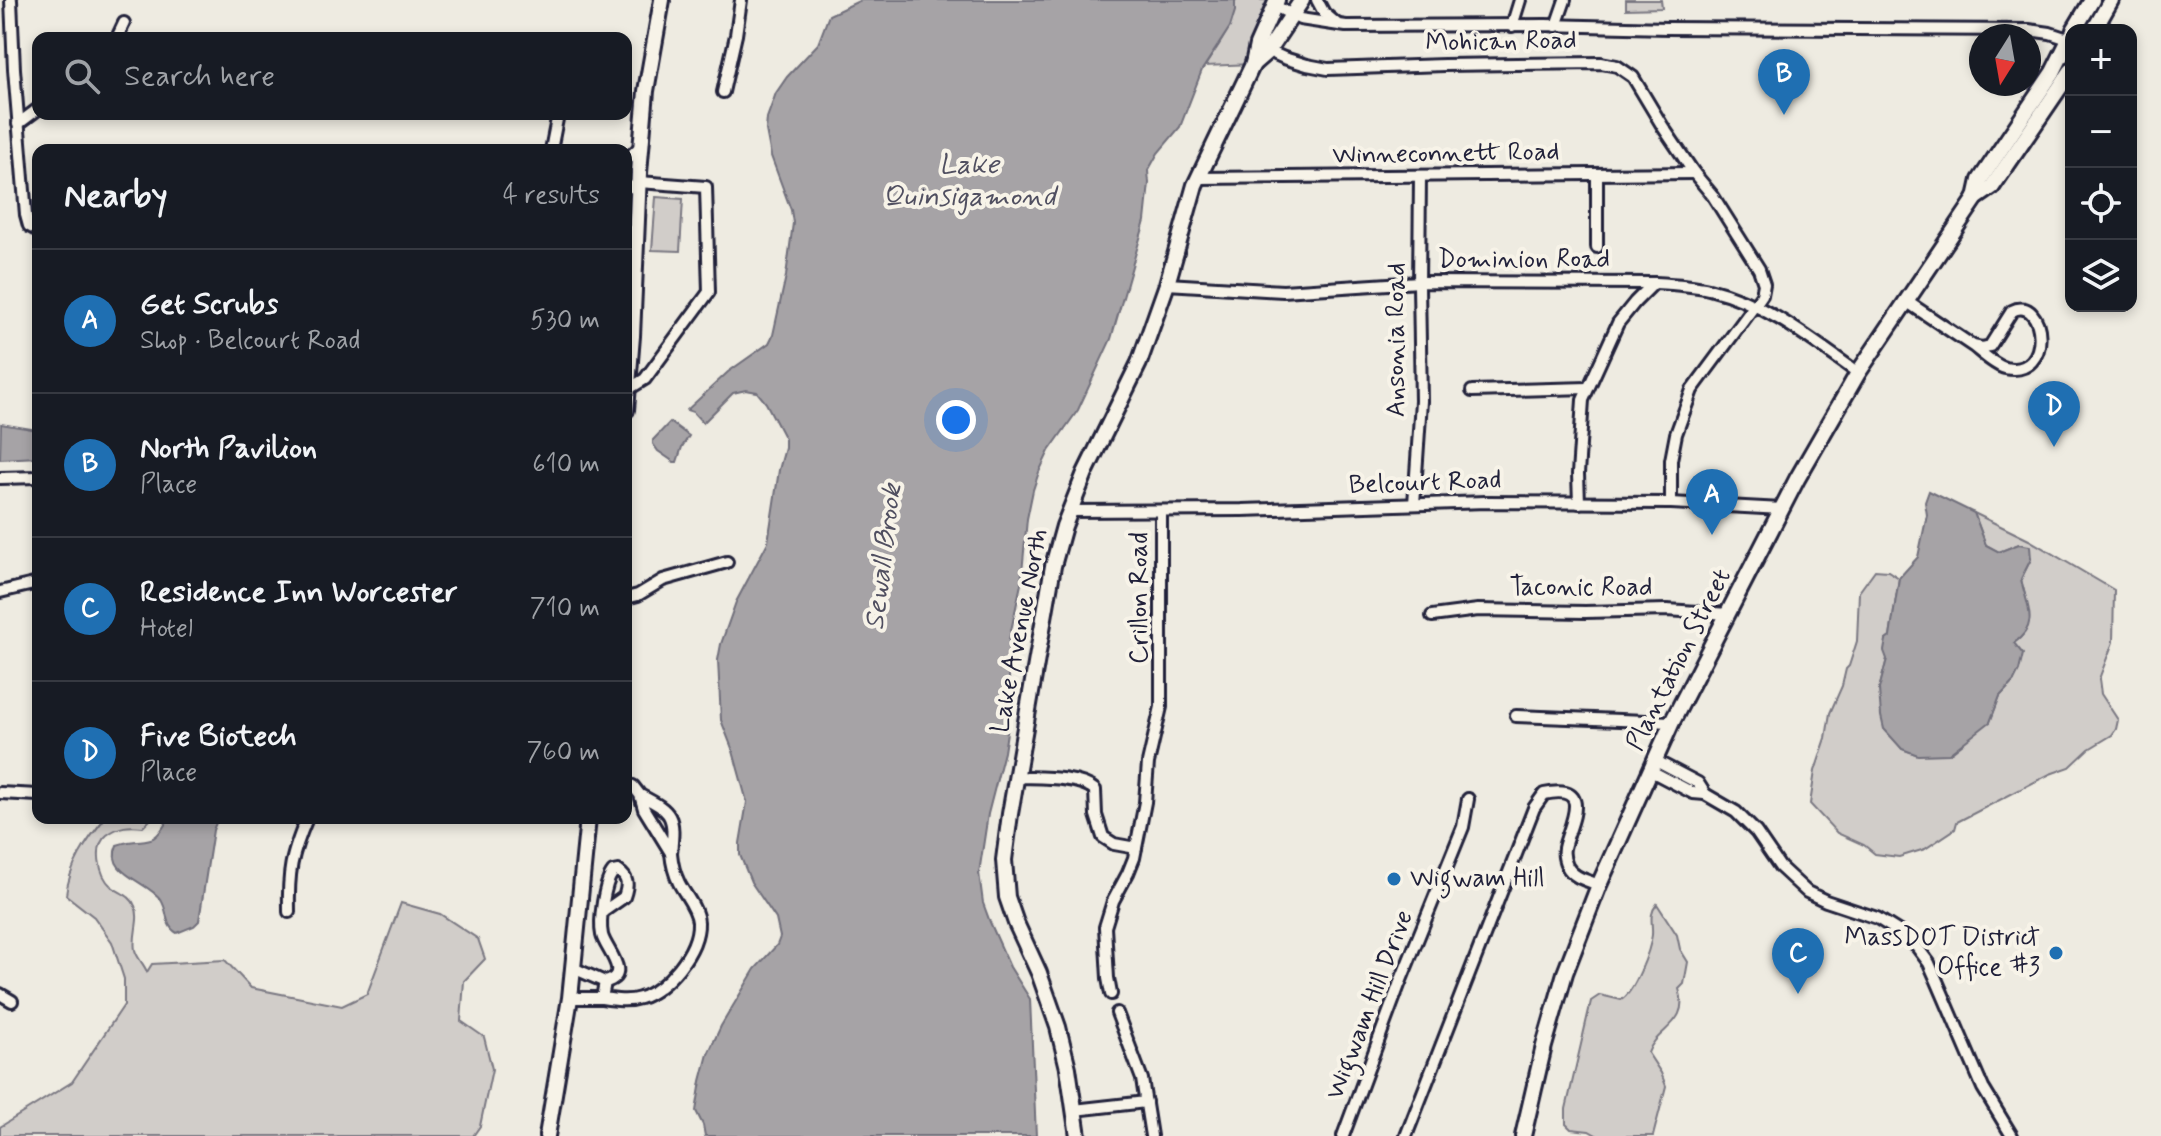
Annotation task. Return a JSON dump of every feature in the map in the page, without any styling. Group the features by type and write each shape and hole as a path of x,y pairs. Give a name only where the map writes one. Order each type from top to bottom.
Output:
{"main road":[{"path":"632,245 647,77 662,0"},
{"name":"Lake Avenue North","path":"1262,48 1302,0"},
{"name":"Plantation Street","path":"2078,24 2092,0"},
{"path":"2097,24 2111,0"},
{"name":"Lake Avenue North","path":"1078,1136 1066,1058 1054,1013 1010,909 1005,885 1006,846 1053,566 1069,511 1085,473 1139,363 1167,284 1198,178 1262,48 1276,3"},
{"name":"Plantation Street","path":"1976,198 1980,180 2053,72 2065,48"},
{"name":"Plantation Street","path":"1523,1136 1557,997 1599,885 1672,722 1782,509 1858,373 1976,198 1992,187 2065,80"},
{"path":"547,1136 570,998 587,824"}],"street":[{"path":"11,0 25,211 28,224 32,227"},
{"path":"723,92 741,0"},
{"path":"1317,0 1324,13 1339,26"},
{"path":"1512,26 1520,0"},
{"path":"1556,26 1565,0"},
{"path":"1276,3 1292,15 1308,21 1339,26 2029,30 2065,35"},
{"path":"120,32 124,23"},
{"name":"Mohican Road","path":"1262,48 1307,65 1328,69 1522,63 1612,65 1633,77 1759,269 1764,284 1762,295 1755,305"},
{"path":"18,124 32,114"},
{"path":"552,144 557,120"},
{"path":"632,154 641,146"},
{"name":"Winneconnett Road","path":"1198,178 1694,173"},
{"path":"1597,174 1597,247"},
{"name":"Ansonia Road","path":"1414,504 1421,401 1420,176"},
{"path":"632,387 645,379 709,292 706,187 635,186"},
{"name":"Dominion Road","path":"1167,284 1283,291 1419,282 1654,283 1710,290 1755,305 1784,321 1858,373"},
{"path":"1579,503 1583,400 1618,323 1654,283"},
{"path":"1906,301 2004,368 2021,367 2031,362 2040,340 2037,324 2030,311 2016,308 1990,346 1973,346"},
{"path":"1671,503 1671,460 1676,434 1692,390 1755,305"},
{"path":"1472,391 1588,388"},
{"path":"0,478 32,477"},
{"name":"Belcourt Road","path":"1069,511 1242,510 1486,502 1671,503 1782,509"},
{"name":"Crillon Road","path":"1111,994 1105,927 1113,901 1132,865 1145,802 1148,763 1160,717 1161,511"},
{"path":"632,596 663,580 727,562"},
{"path":"0,592 32,584"},
{"name":"Taconic Road","path":"1432,616 1478,610 1667,610 1729,614"},
{"path":"1516,716 1672,722"},
{"path":"1653,766 1693,793 1705,794 1743,818 1780,867 1802,888 1826,901 1877,918 1917,947 1929,963 1983,1088 2012,1136"},
{"path":"1017,777 1068,781 1093,787 1096,815 1103,837 1114,844 1136,848"},
{"path":"632,786 671,853"},
{"path":"0,793 32,795"},
{"path":"1406,1136 1534,808 1544,794 1565,794 1575,803 1576,816 1563,851 1565,860 1577,877 1599,885"},
{"path":"570,998 626,1001 647,995 676,972 693,944 698,922 675,875 670,815 665,808 640,795"},
{"name":"Wigwam Hill Drive","path":"1343,1136 1463,827 1468,799"},
{"path":"289,912 291,859 305,824"},
{"path":"573,968 605,982 615,977 617,966 602,938 604,911"},
{"path":"602,998 605,982"},
{"path":"0,994 12,1001"},
{"path":"1117,1013 1142,1079 1151,1136"},
{"path":"1074,1110 1146,1102"}],"shaded area":[{"path":"1235,0 1277,0 1253,64 1205,66 1229,27"},
{"path":"1626,0 1661,0 1662,8 1626,9"},
{"path":"656,197 683,199 680,251 652,250"},
{"path":"1974,513 2029,540 2114,590 2113,642 2099,679 2101,694 2118,720 2116,729 2070,767 2050,774 1957,822 1955,829 1925,849 1899,857 1875,854 1864,845 1837,833 1810,804 1830,713 1857,641 1859,592 1875,570 1888,571 1899,578 1890,637 1886,640 1887,659 1879,689 1885,729 1902,749 1918,755 1990,722 2000,696 2014,681 2014,643 2021,637 2028,622 2021,579 2031,559 2019,544 1999,552 1986,545"},
{"path":"100,824 146,824 143,827 124,827 107,835 100,846 99,860 107,881 131,899 135,906 135,950 147,972 152,964 225,960 251,988 342,1006 367,994 401,903 440,914 478,939 485,959 464,981 461,1021 484,1037 492,1069 480,1126 473,1136 0,1136 0,1127 72,1082 124,1005 124,979 112,942 94,917 66,895 71,874"},
{"path":"1657,904 1677,935 1680,949 1688,962 1684,984 1679,989 1681,1001 1677,1018 1648,1053 1666,1086 1653,1136 1598,1136 1589,1131 1571,1129 1566,1124 1566,1109 1591,1001 1600,995 1621,1000 1631,989 1648,951 1652,915"}],"water":[{"name":"Lake Quinsigamond","path":"861,0 1235,0 1230,27 1202,70 1180,127 1158,153 1148,171 1145,221 1111,339 1078,410 1049,451 1039,472 1027,519 1021,584 1009,640 1009,719 988,814 979,873 983,903 990,922 1010,967 1030,999 1036,1136 705,1136 696,1111 708,1054 721,1026 755,969 777,945 780,937 776,919 751,882 740,855 747,802 721,720 718,660 736,602 768,542 785,439 757,392 746,390 733,393 703,423 687,410 728,372 769,343 773,335 786,276 793,223 771,156 767,118 776,93 787,77 818,44 829,15"},
{"path":"670,422 689,436 677,462 658,451 653,444 653,440"},
{"path":"1,424 32,429 32,457 0,459"},
{"path":"1929,491 1974,513 1986,545 1999,552 2019,544 2030,546 2031,559 2021,579 2030,614 2027,629 2014,643 2023,654 2019,671 2000,696 1990,722 1949,754 1918,755 1902,749 1884,729 1879,689 1887,659 1884,651 1886,640 1890,637 1899,578 1918,557"},
{"path":"165,824 216,824 199,921 177,933 170,927 161,900 122,870 115,855 117,845 152,839"}],"place":[{"name":"North Pavilion","path":"1784,115"},
{"name":"Five Biotech","path":"2054,447"},
{"name":"Get Scrubs","path":"1712,535"},
{"name":"Wigwam Hill","path":"1394,879"},
{"name":"MassDOT District Office #3","path":"2056,953"},
{"name":"Residence Inn Worcester","path":"1798,994"}],"water label":[{"name":"Sewall Brook","path":"884,557"}]}
